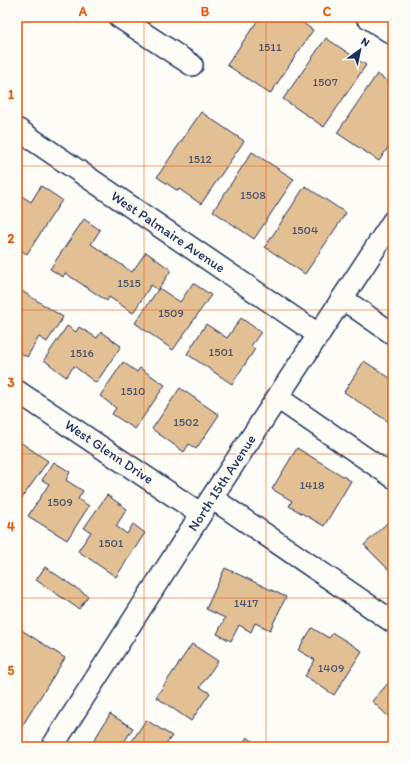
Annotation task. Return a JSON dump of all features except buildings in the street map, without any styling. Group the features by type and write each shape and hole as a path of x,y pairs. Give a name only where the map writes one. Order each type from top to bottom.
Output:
{"street":[{"path":"119,17 192,65"},
{"path":"367,17 393,34"},
{"name":"West Palmaire Avenue","path":"17,129 319,335"},
{"name":"North 15th Avenue","path":"52,747 206,506 393,221"},
{"path":"342,299 393,334"},
{"name":"West Glenn Drive","path":"17,391 393,622"},
{"path":"278,398 393,477"}]}
